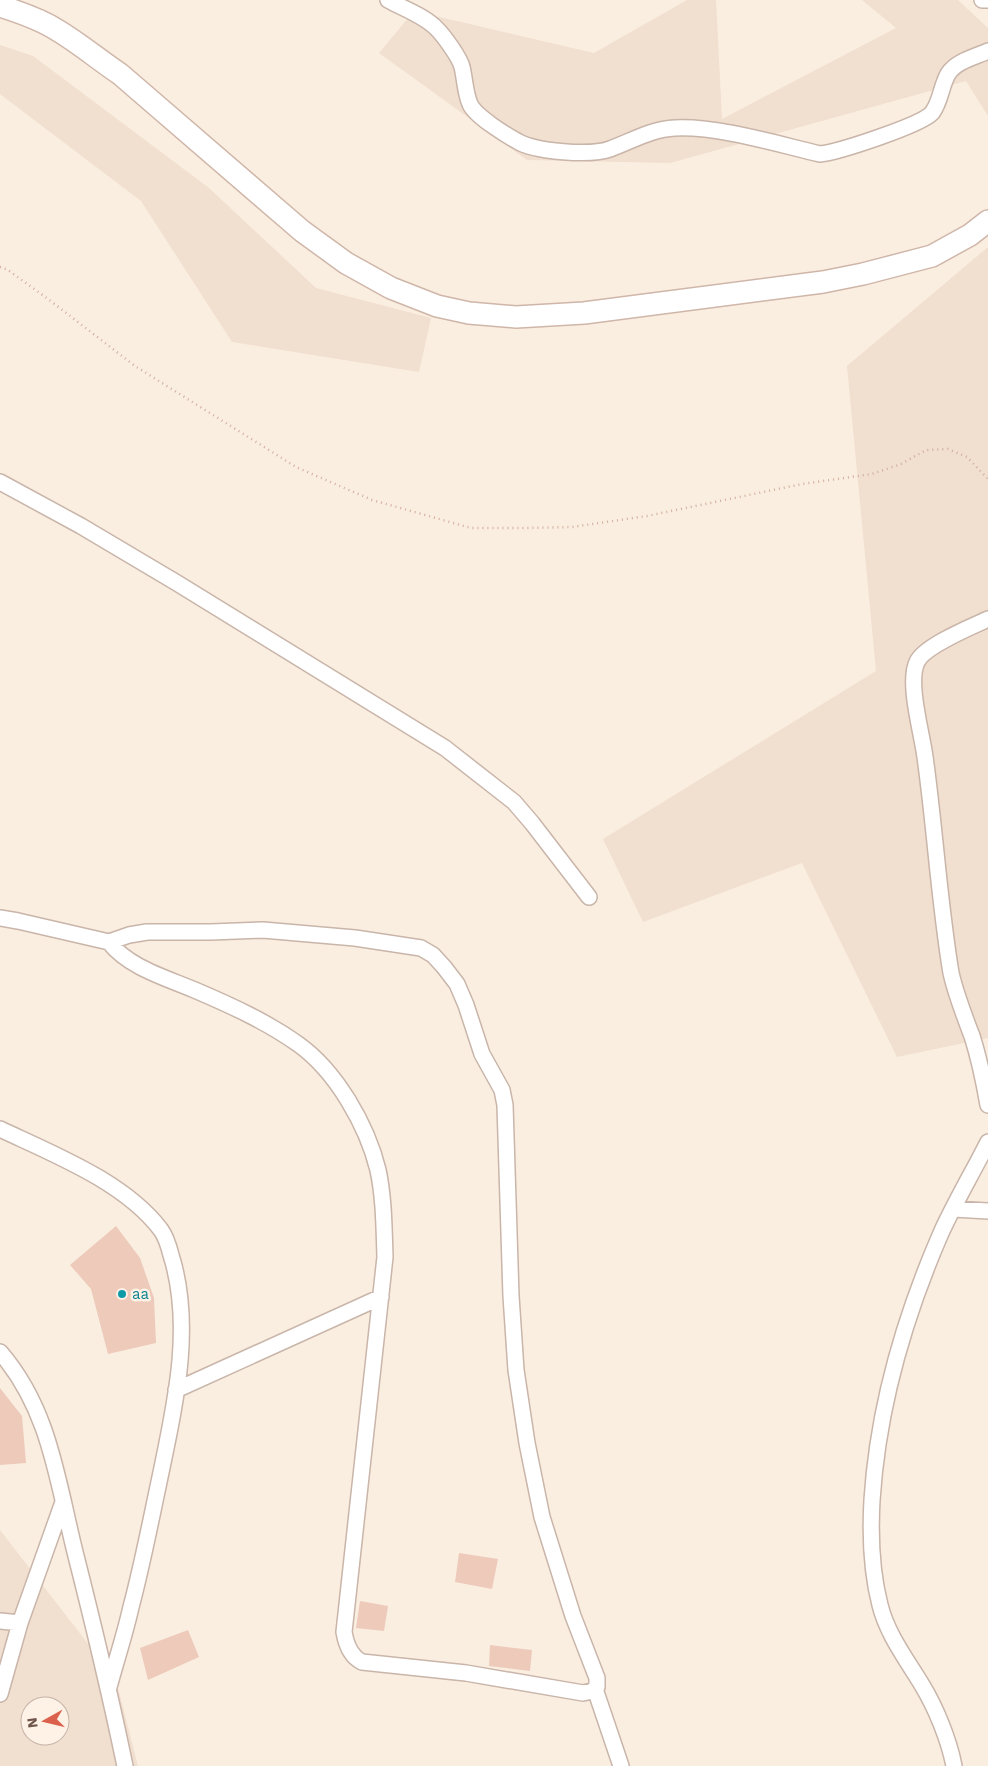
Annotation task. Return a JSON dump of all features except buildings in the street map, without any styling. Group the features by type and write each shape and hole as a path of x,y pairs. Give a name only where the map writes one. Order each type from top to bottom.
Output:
{"main road":[{"path":"0,6 57,29 120,74 302,231 346,263 391,288 438,306 469,313 516,317 584,313 823,282 932,256 970,235 988,221"}],"street":[{"path":"388,0 421,18 436,28 442,35 462,65 470,106 487,122 519,143 533,148 587,153 608,150 654,131 675,128 714,131 820,154 831,153 922,120 931,114 937,104 948,73 959,64 988,51"},
{"path":"982,0 988,0"},
{"path":"0,482 169,578 445,748 514,802 532,822 590,897"},
{"path":"988,619 927,651 917,662 914,679 951,973 981,1069 988,1105"},
{"path":"0,918 18,920 109,942 121,955 138,965 238,1009 299,1045 324,1067 357,1115 378,1171 382,1198 385,1257 344,1632 346,1642 357,1660 466,1673 583,1693 596,1689"},
{"path":"109,942 128,935 147,932 263,930 354,938 421,948 433,955 457,984 482,1054 502,1090 505,1105 511,1296 516,1370 527,1442 542,1517 573,1616 597,1678 598,1684 596,1689 621,1766"},
{"path":"0,1129 100,1178 131,1201 163,1232 177,1274 181,1310 180,1353 176,1390 131,1608 109,1687"},
{"path":"954,1766 951,1752 924,1687 895,1641 880,1606 872,1565 871,1529 874,1467 886,1395 908,1318 942,1232 988,1142"},
{"path":"954,1209 988,1211"},
{"path":"176,1390 381,1297"},
{"path":"2,1358 26,1388 40,1415 54,1458 63,1502 109,1687 124,1766"},
{"path":"0,1694 20,1623 63,1502"},
{"path":"0,1621 20,1623"}],"path":[{"path":"0,268 8,270 48,299 135,366 296,467 372,500 471,528 572,527 647,516 802,484 872,474 901,464 926,450 948,449 967,457 988,479"}],"shaded area":[{"path":"687,0 716,0 722,119 896,28 862,0 958,0 988,28 988,116 966,81 670,163 527,160 379,53 414,11 594,53"},
{"path":"0,45 33,56 209,188 316,288 431,318 419,372 232,342 141,201 0,94"},
{"path":"988,247 988,1038 897,1057 802,863 643,922 603,839 876,671 847,366"},
{"path":"0,1530 116,1680 138,1766 0,1766"}],"place":[{"name":"aa","path":"122,1294"}]}
